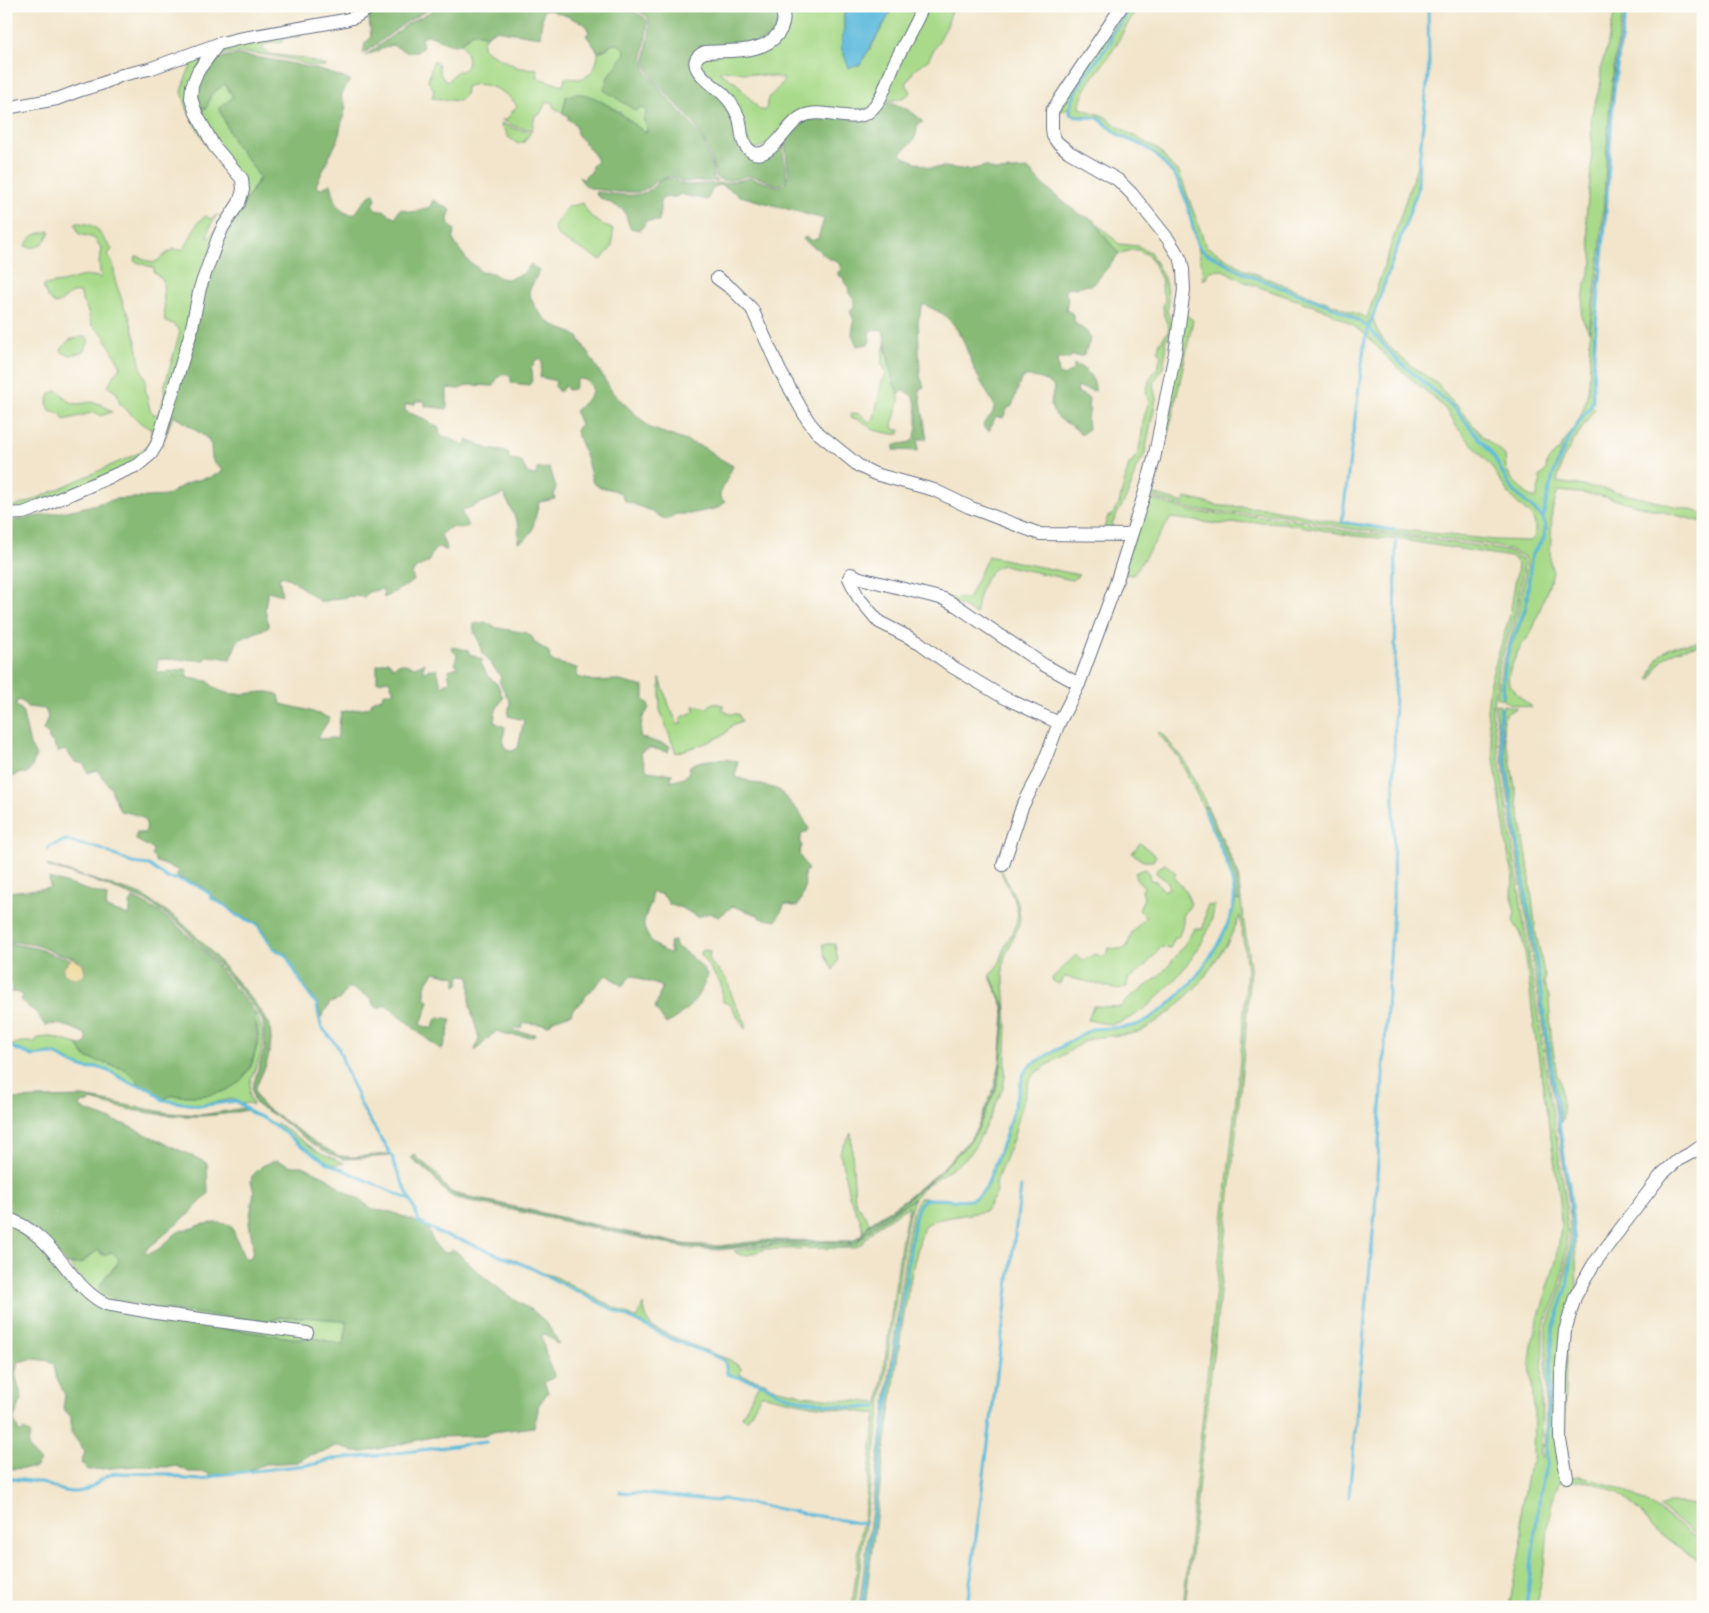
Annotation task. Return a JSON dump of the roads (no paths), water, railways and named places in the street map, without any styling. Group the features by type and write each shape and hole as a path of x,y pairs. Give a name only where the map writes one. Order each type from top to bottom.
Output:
{"street":[{"path":"6,108 57,100 122,75 149,69 218,44 355,17 372,6"},
{"path":"779,6 783,13 784,22 779,32 771,41 754,48 705,52 700,54 696,61 696,67 702,78 727,97 738,116 744,144 757,154 771,149 788,128 802,117 815,113 858,117 868,113 881,96 895,61 923,6"},
{"path":"1003,865 1022,807 1042,767 1059,723 1079,684 1115,586 1144,495 1152,466 1173,362 1184,290 1184,270 1175,250 1132,194 1118,180 1063,148 1053,136 1052,111 1122,6"},
{"path":"6,514 22,513 40,507 138,464 150,454 157,444 190,332 200,288 218,238 239,203 243,190 242,179 214,146 200,122 191,98 192,86 198,71 218,44"},
{"path":"717,278 732,288 752,309 780,371 807,419 817,432 859,466 875,474 934,490 969,507 1040,534 1130,535"},
{"path":"1059,723 1003,697 951,666 920,643 879,622 854,590 849,578 851,574 860,578 944,599 1044,665 1079,684"},
{"path":"1567,1477 1560,1440 1561,1374 1565,1331 1575,1297 1593,1265 1662,1174 1678,1160 1703,1145"},
{"path":"6,1218 27,1226 42,1238 82,1286 99,1301 106,1304 156,1313 307,1333"}],"water":[{"path":"844,6 894,6 860,65 849,68 841,47 844,28"}],"waterway":[{"path":"1128,6 1124,19 1111,34 1111,42 1073,98 1070,114 1079,117 1098,118 1120,136 1144,146 1156,155 1176,177 1186,200 1197,244 1205,253 1248,275 1328,305 1368,327 1396,359 1455,409 1493,455 1509,485 1543,517 1546,529 1544,538 1532,554 1526,606 1507,654 1502,697"},
{"path":"1394,530 1342,522 1365,339 1418,189 1429,65 1428,6"},
{"path":"1543,517 1550,487 1560,458 1573,431 1591,406 1593,399 1596,329 1606,213 1612,109 1618,57 1628,6"},
{"path":"1349,1497 1375,1211 1393,908 1396,542"},
{"path":"1501,708 1499,722 1538,971 1569,1184 1574,1236 1567,1288 1553,1329 1546,1464 1540,1493 1526,1607"},
{"path":"862,1607 887,1409 914,1224 918,1209 921,1203 927,1199 971,1200 979,1196 986,1187 1005,1137 1024,1073 1029,1066 1091,1029 1131,1026 1148,1019 1177,997 1208,960 1230,918 1234,893 1230,872 1205,811"},
{"path":"48,850 49,847 66,840 99,848 132,863 149,865 167,878 196,885 236,915 257,924 273,948 287,956 311,998 316,1003 321,1026 338,1047 364,1111 393,1158 393,1162 419,1222 443,1235 461,1240 529,1267 669,1338 719,1358 725,1362 727,1374 764,1384 776,1392 802,1400 850,1407 877,1407"},
{"path":"6,1045 33,1056 51,1054 88,1069 97,1067 111,1072 130,1083 149,1088 163,1100 200,1106 236,1101 253,1114 279,1128 328,1163 410,1200"},
{"path":"967,1607 1021,1187"},
{"path":"6,1477 37,1482 65,1491 76,1492 87,1489 115,1473 168,1474 185,1479 201,1480 218,1475 316,1464 332,1459 486,1442"},
{"path":"620,1492 716,1501 722,1499 864,1524"}]}
